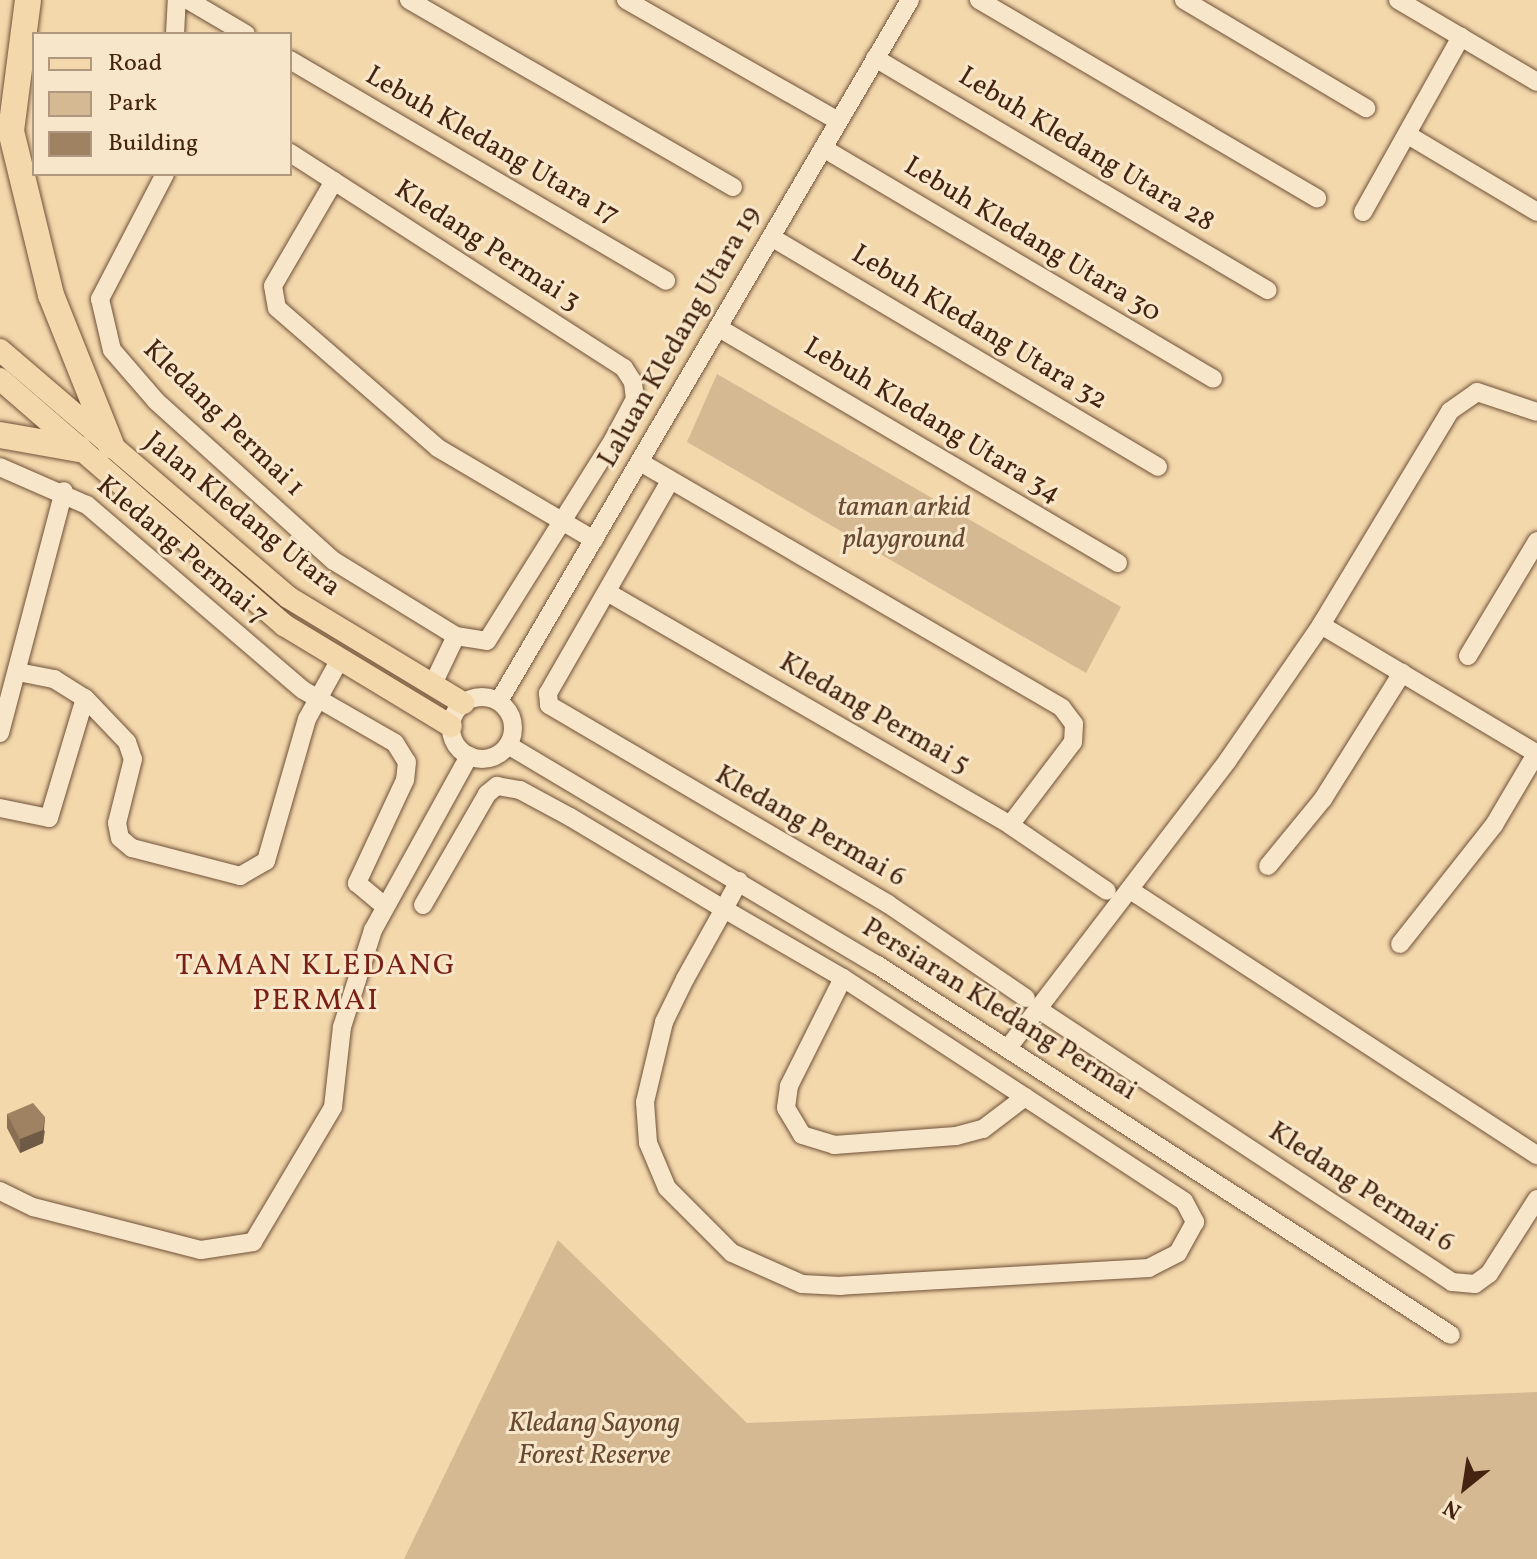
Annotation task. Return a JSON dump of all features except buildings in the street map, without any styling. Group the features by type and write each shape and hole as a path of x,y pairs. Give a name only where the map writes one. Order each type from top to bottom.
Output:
{"highway":[{"path":"28,0 11,131 51,295 111,445"},
{"path":"0,435 79,449"}],"main road":[{"name":"Jalan Kledang Utara","path":"0,350 288,597 463,703"},
{"name":"Jalan Kledang Utara","path":"0,379 284,625 451,726"}],"street":[{"path":"175,32 177,0"},
{"path":"188,0 243,32"},
{"path":"409,0 733,187"},
{"path":"626,0 838,121"},
{"name":"Laluan Kledang Utara 19","path":"499,701 910,0"},
{"path":"979,0 1317,198"},
{"path":"1184,0 1366,108"},
{"path":"1398,0 1537,82"},
{"path":"1363,212 1461,37"},
{"name":"Lebuh Kledang Utara 28","path":"875,58 1268,290"},
{"name":"Lebuh Kledang Utara 17","path":"292,61 666,281"},
{"path":"1408,135 1537,212"},
{"name":"Lebuh Kledang Utara 30","path":"823,148 1213,379"},
{"name":"Kledang Permai 3","path":"292,154 624,368 635,399 563,523"},
{"name":"Kledang Permai 1","path":"164,176 100,299 112,350 156,401 315,546 456,636"},
{"path":"334,181 273,286 277,308 438,448 594,540"},
{"name":"Lebuh Kledang Utara 32","path":"771,237 1158,467"},
{"name":"Lebuh Kledang Utara 34","path":"719,328 1118,563"},
{"path":"1008,1048 1032,1003 1130,890 1321,625 1459,400 1495,393 1537,412"},
{"path":"640,462 1062,708 1074,724 1073,742 1010,825"},
{"name":"Kledang Permai 7","path":"0,467 64,491 116,526 317,699 373,727 407,762 396,804 359,867 362,895 384,906"},
{"path":"607,592 670,481"},
{"path":"0,733 64,491"},
{"path":"432,686 456,636 474,644 497,635 563,523"},
{"path":"1468,656 1537,541"},
{"name":"Kledang Permai 6","path":"607,592 548,693 558,717 888,904 1452,1282 1475,1284 1489,1274 1537,1199"},
{"name":"Kledang Permai 5","path":"607,592 1010,825 1107,891"},
{"path":"1321,625 1536,754 1494,825 1400,944"},
{"path":"18,672 54,679 85,698 127,742 133,759 117,823 120,838 132,848 240,876 266,861 317,699 339,661"},
{"path":"1268,866 1323,799 1402,673"},
{"path":"0,808 49,818 85,698"},
{"path":"499,701 513,721 508,745 486,759 469,756 451,726 463,703 499,701"},
{"name":"Persiaran Kledang Permai","path":"508,745 739,881 1008,1048 1451,1335"},
{"path":"0,1191 33,1207 201,1250 253,1242 333,1107 345,1013 384,906 469,756"},
{"path":"423,905 487,794 508,785 724,909 843,978 1184,1201 1195,1222 1178,1253 1149,1268 841,1286 802,1284 732,1253 667,1188 648,1143 645,1102 664,1022 724,909 739,881"},
{"path":"1130,890 1537,1155"},
{"path":"843,978 789,1086 786,1108 802,1135 834,1145 956,1136 983,1129 1025,1097"}],"green space":[{"name":"taman arkid playground","path":"717,374 1121,607 1086,673 687,442"},
{"name":"Kledang Sayong Forest Reserve","path":"558,1240 747,1423 1537,1392 1537,1559 404,1559"}],"district":[{"name":"TAMAN KLEDANG PERMAI","path":"316,983"}]}
